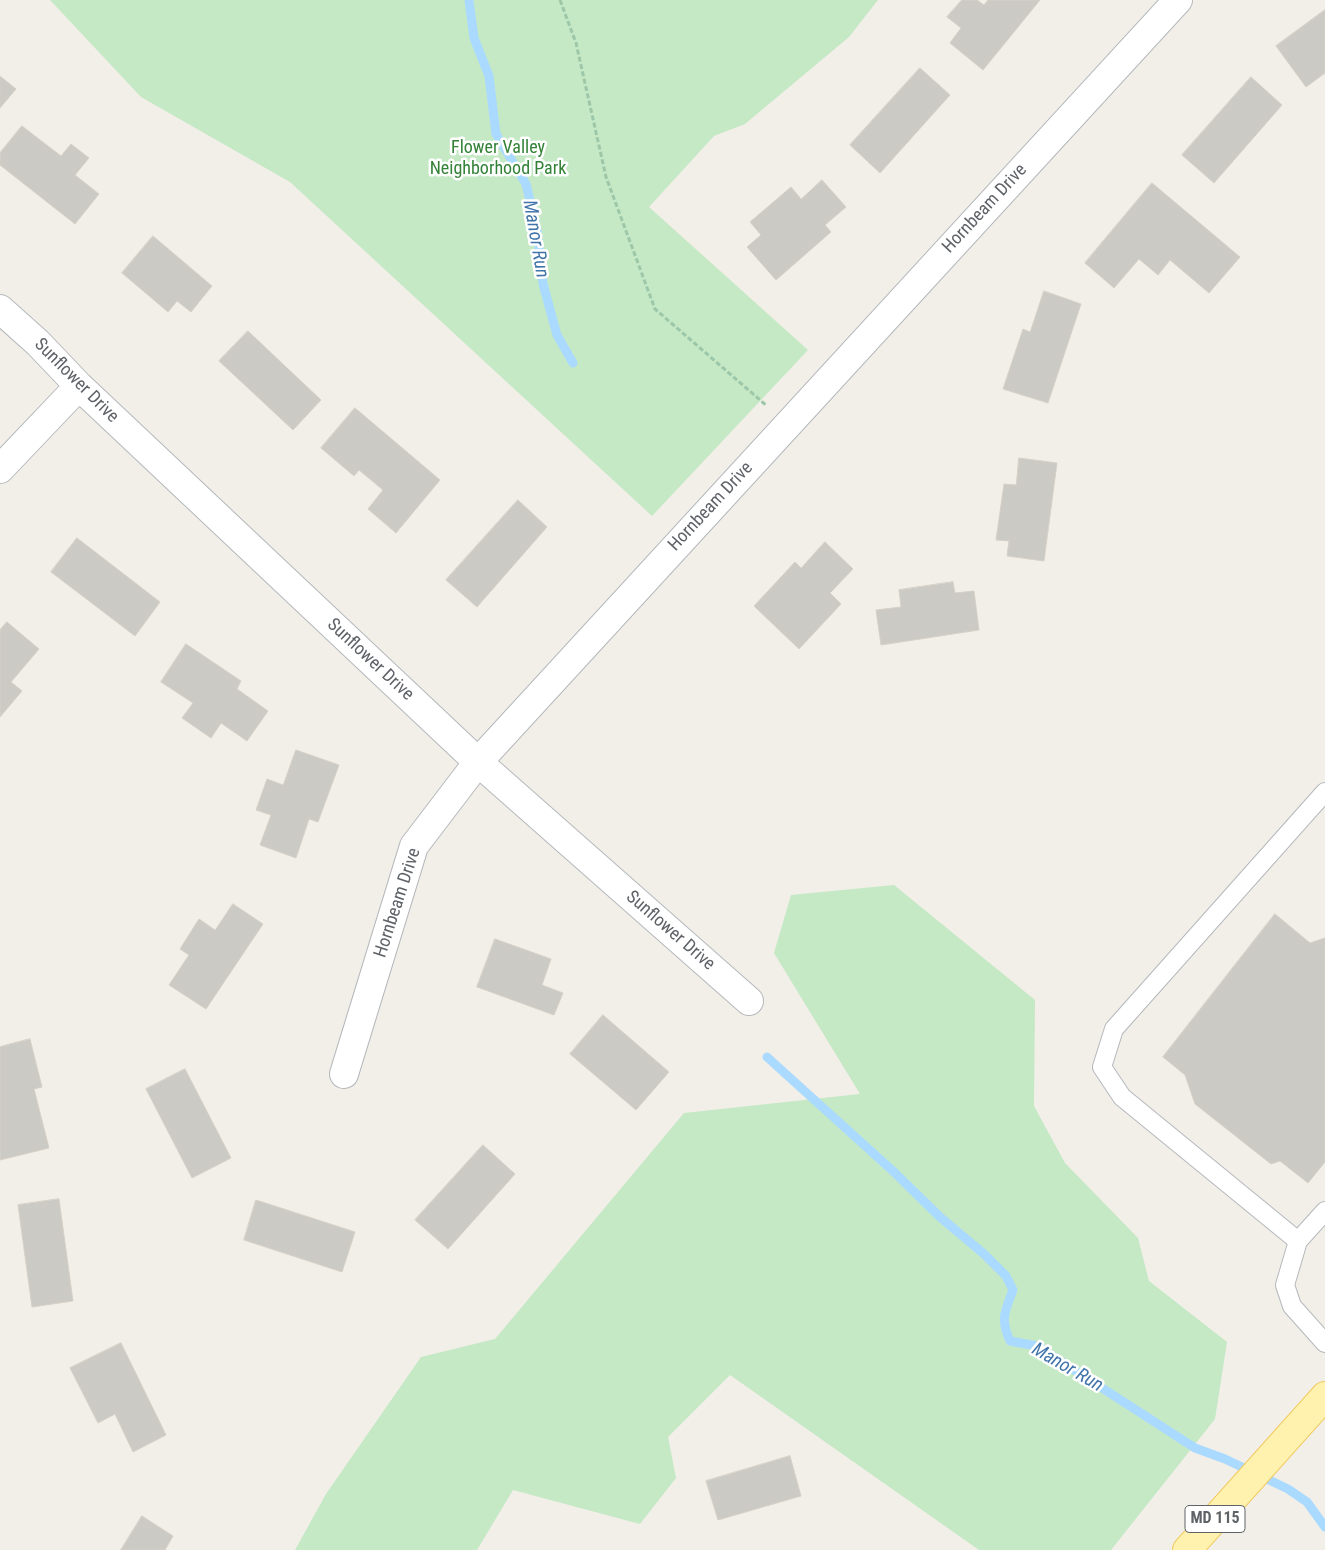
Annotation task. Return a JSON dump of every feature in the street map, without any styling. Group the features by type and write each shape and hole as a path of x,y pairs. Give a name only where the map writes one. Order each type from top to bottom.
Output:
{"main road":[{"name":"MD 115","path":"1187,1550 1325,1396"}],"street":[{"name":"Hornbeam Drive","path":"344,1074 414,846 478,762 1178,0"},
{"name":"Sunflower Drive","path":"0,309 38,343 79,386 478,762 749,1001"},
{"path":"0,469 79,386"}],"lane":[{"path":"1298,1241 1122,1097 1102,1067 1114,1030 1325,792"},
{"path":"1325,1210 1298,1241 1285,1285 1292,1306 1325,1343"}],"path":[{"path":"560,0 576,43 606,177 655,309 772,411"}],"green space":[{"name":"Flower Valley Neighborhood Park","path":"50,0 878,0 849,37 745,124 714,136 649,207 808,350 652,516 290,182 141,97"},
{"path":"894,885 1035,1000 1034,1106 1065,1163 1138,1238 1149,1281 1227,1342 1215,1419 1111,1550 979,1550 730,1375 668,1437 676,1478 640,1524 513,1490 477,1550 295,1550 326,1494 421,1357 495,1339 684,1113 860,1094 774,953 791,895"}],"building":[{"path":"962,0 977,0 984,5 988,0 1040,0 983,70 950,43 961,28 947,17"},
{"path":"1325,10 1325,73 1306,87 1276,46"},
{"path":"920,68 950,95 880,173 850,145"},
{"path":"0,76 16,89 0,108"},
{"path":"1251,77 1282,105 1214,183 1182,155"},
{"path":"22,126 61,156 71,144 89,158 75,175 99,194 75,224 0,165 0,153"},
{"path":"822,180 846,207 825,225 831,232 776,280 747,247 761,235 750,222 791,187 801,199"},
{"path":"1152,183 1240,257 1209,293 1170,260 1158,275 1139,259 1114,288 1085,263"},
{"path":"153,236 212,286 191,312 177,301 168,312 122,273"},
{"path":"1044,291 1081,304 1048,403 1003,389 1023,329 1030,332"},
{"path":"248,331 321,400 293,430 219,361"},
{"path":"355,408 440,480 396,533 368,509 383,490 359,470 354,476 321,448"},
{"path":"1019,458 1057,463 1044,561 1007,556 1009,541 996,540 1004,484 1016,485"},
{"path":"518,500 547,527 477,607 446,580"},
{"path":"77,538 160,602 135,636 51,572"},
{"path":"825,542 853,569 830,593 841,604 799,649 754,606 795,562 801,568"},
{"path":"953,582 955,593 974,591 979,630 881,645 876,610 901,607 899,590"},
{"path":"7,622 39,649 11,682 22,691 0,717 0,630"},
{"path":"186,644 241,681 237,689 268,711 247,741 221,723 211,738 182,718 193,703 161,682"},
{"path":"296,750 339,765 318,822 309,819 296,858 260,845 271,815 256,810 267,779 283,785"},
{"path":"233,904 263,924 206,1009 169,985 189,955 180,949 199,919 215,930"},
{"path":"1275,914 1310,943 1325,938 1325,1162 1308,1183 1280,1161 1271,1164 1195,1104 1185,1075 1163,1057"},
{"path":"495,939 551,959 542,985 563,993 554,1015 477,987"},
{"path":"603,1015 669,1072 636,1110 570,1054"},
{"path":"30,1039 42,1087 34,1089 49,1148 0,1160 0,1047"},
{"path":"185,1069 231,1158 192,1178 146,1089"},
{"path":"483,1145 515,1174 448,1249 415,1220"},
{"path":"59,1199 73,1301 32,1307 18,1205"},
{"path":"256,1200 355,1232 342,1272 244,1240"},
{"path":"121,1343 166,1435 133,1452 115,1414 98,1423 70,1368"},
{"path":"790,1456 801,1496 718,1520 706,1481"},
{"path":"142,1516 173,1536 165,1550 121,1550"}],"waterway":[{"name":"Manor Run","path":"469,0 474,38 489,76 496,134 526,184 537,230 543,284 557,335 573,363"},
{"name":"Manor Run","path":"767,1057 1006,1276 1013,1290 1004,1321 1010,1341 1037,1346 1195,1448 1225,1459 1288,1489 1307,1502 1325,1527"}]}
